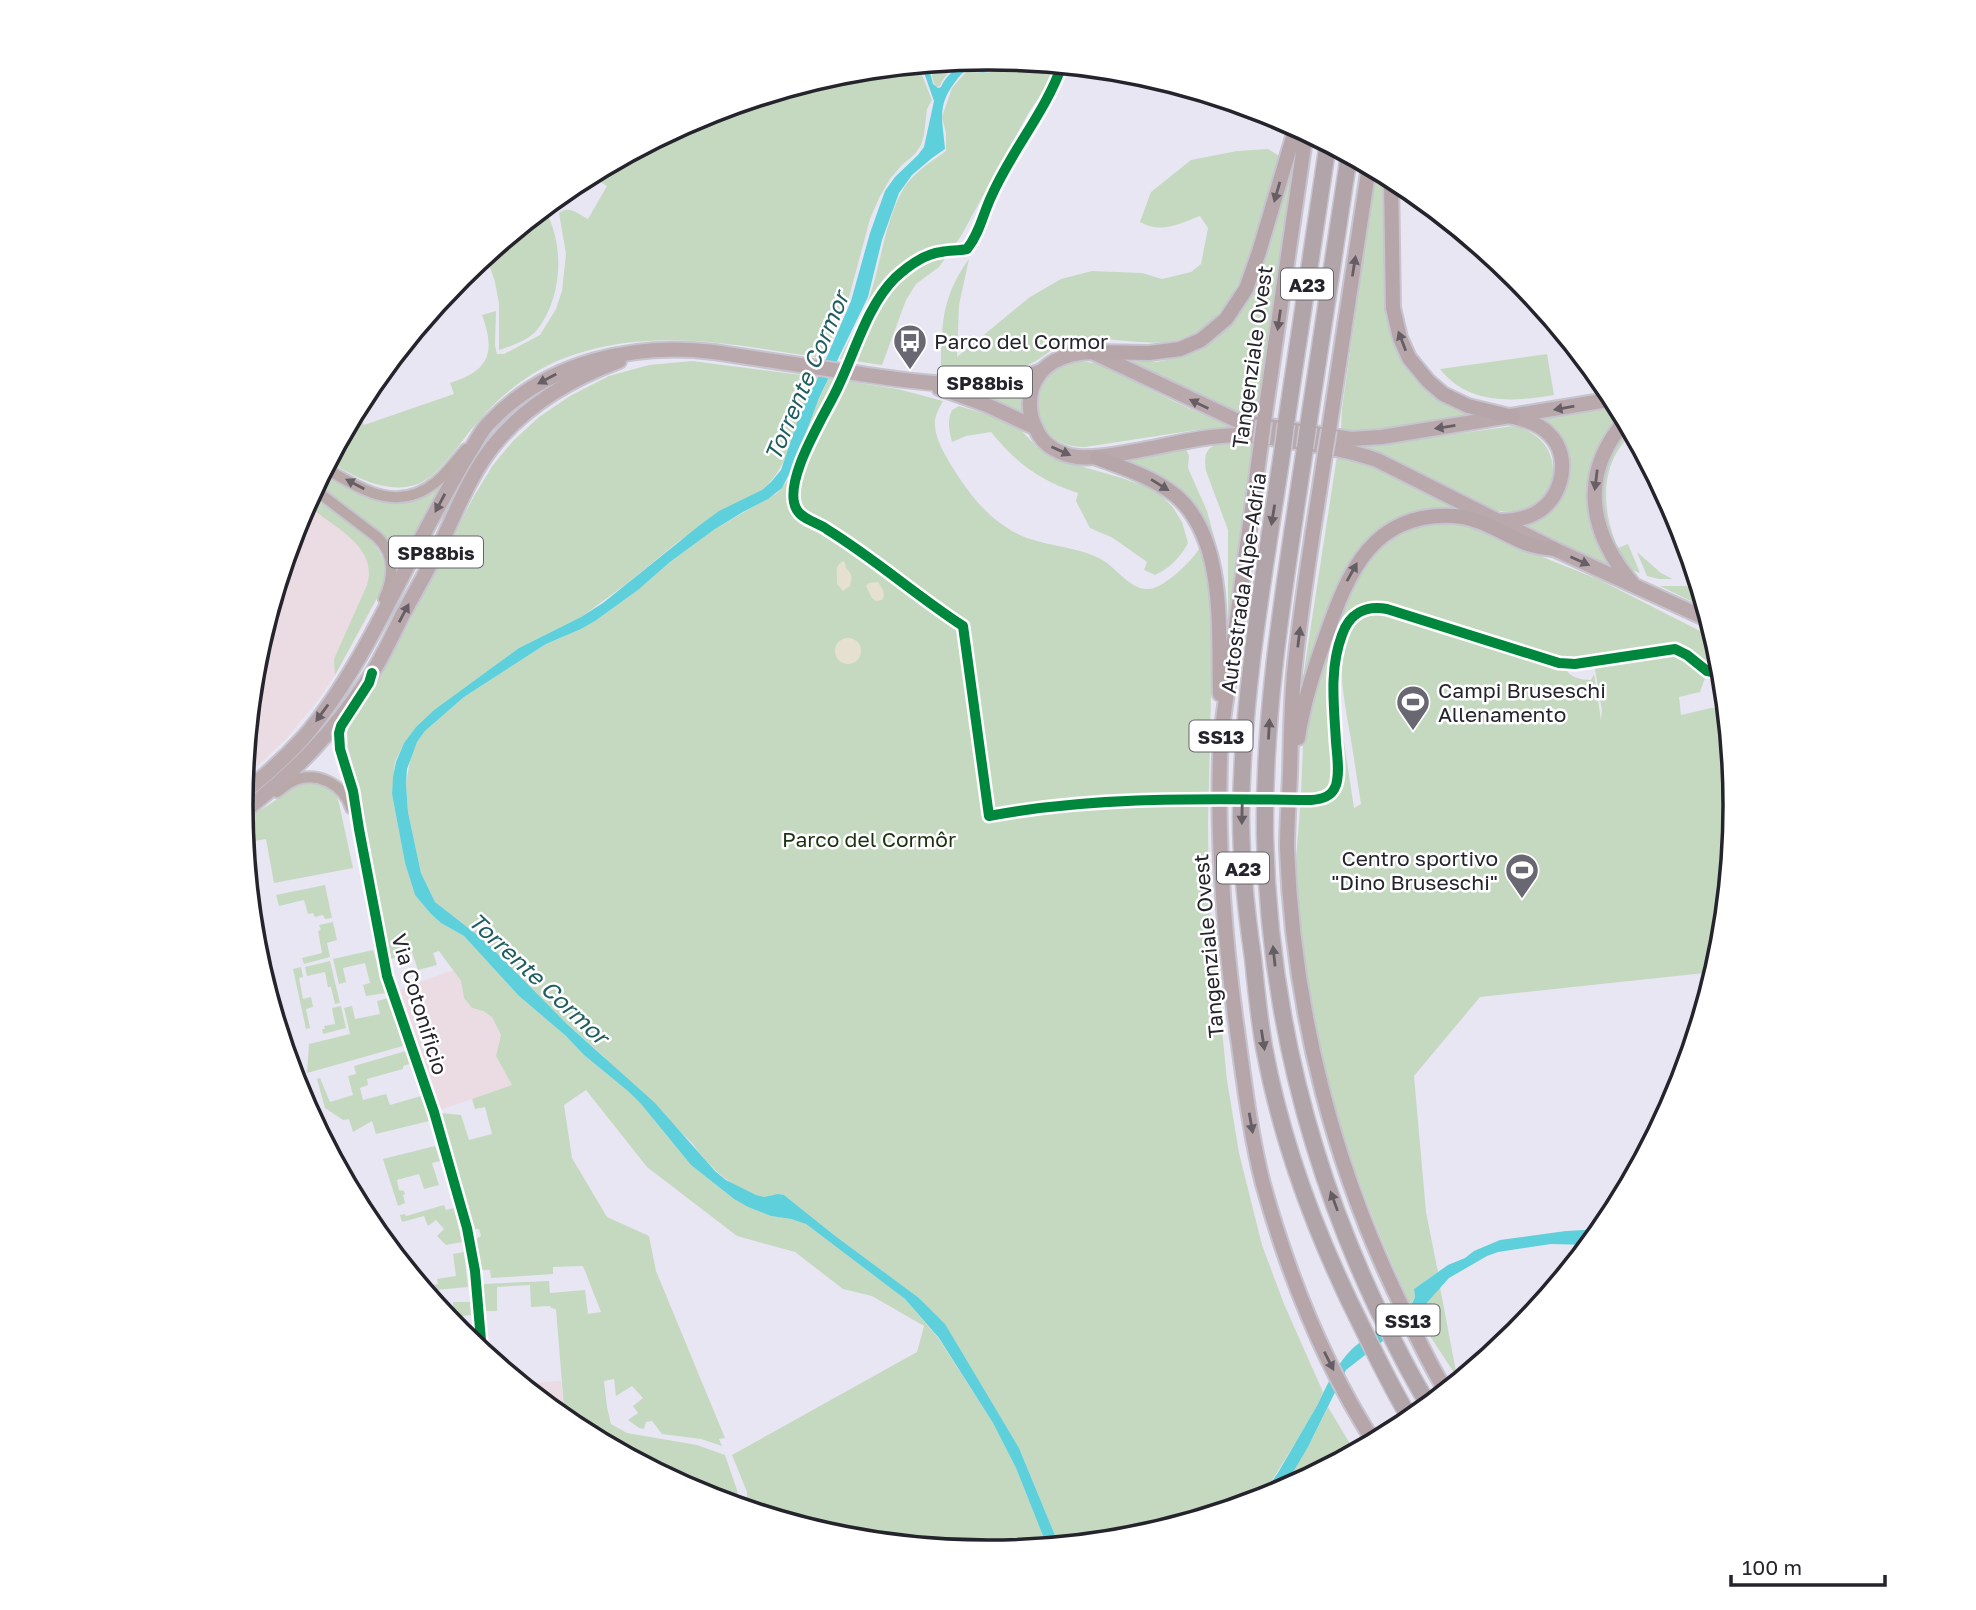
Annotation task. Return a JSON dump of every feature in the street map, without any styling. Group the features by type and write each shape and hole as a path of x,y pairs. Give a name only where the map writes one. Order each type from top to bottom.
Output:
{"highway":[{"path":"1092,352 1149,354 1180,349 1201,340 1226,319 1241,299 1251,277 1293,137"},
{"name":"Tangenziale Ovest","path":"1305,142 1221,735 1219,781 1222,884 1227,953 1243,1074 1263,1182 1301,1298 1326,1355 1369,1433"},
{"name":"Autostrada Alpe-Adria","path":"1327,153 1259,609 1248,705 1241,814 1243,885 1267,1059 1302,1187 1338,1279 1405,1410"},
{"name":"Autostrada Alpe-Adria","path":"1348,164 1281,615 1269,718 1265,836 1269,912 1276,975 1302,1106 1323,1172 1357,1265 1424,1396"},
{"name":"SS13","path":"1368,176 1294,675 1287,847 1293,923 1306,1022 1334,1131 1374,1247 1441,1383"},
{"path":"1391,191 1393,309 1400,338 1409,358 1443,394 1468,407 1513,417"},
{"path":"1097,458 1137,473 1164,488 1186,506 1201,530 1210,555 1216,592 1221,735"},
{"path":"1289,802 1299,730 1312,675 1350,574 1364,553 1380,537 1416,520 1455,516 1470,518 1530,545 1554,550"}],"main road":[{"name":"SP88bis","path":"254,784 305,736 325,709 359,656 457,473 488,423 533,387 575,366 615,355 659,351 697,350 927,383 993,382 1042,371"},
{"name":"SP88bis","path":"253,804 303,762 328,734 372,673 442,541 466,486 493,446 532,408 569,382 622,360 659,351"},
{"path":"1602,401 1513,417 1351,439 1252,424 1225,416 1092,352 1064,356 1042,371 1033,386 1030,410 1034,427 1044,442 1076,457 1097,458 1236,435 1340,449 1377,460 1554,550 1698,615"},
{"name":"SP88bis","path":"927,383 988,405 1034,427"},
{"path":"1496,521 1520,519 1538,512 1553,498 1560,482 1561,461 1555,440 1540,426 1513,417"},
{"path":"1619,429 1600,461 1595,498 1598,524 1606,547 1634,586"}],"street":[{"path":"333,473 376,495 388,498 412,495 427,488 443,475 488,423"},
{"path":"322,495 379,539 385,546 391,563 392,580 363,641 359,656"},
{"name":"Via Cotonificio","path":"372,673 369,683 341,726 340,749 355,799 387,976 434,1112 467,1228 475,1271 481,1337"},
{"name":"Via Cotonificio","path":"256,802 299,779 320,778 331,782 349,799 359,829"}],"shaded area":[{"path":"319,501 375,545 383,561 386,577 335,675 284,741 255,768 259,709 278,615 292,569"},
{"path":"453,970 461,981 464,998 472,1008 492,1017 501,1035 496,1056 512,1085 440,1110 399,990"},
{"path":"561,1381 563,1404 541,1388 535,1383"}],"green space":[{"path":"950,72 940,86 934,84 931,73"},
{"path":"966,72 1055,74 1029,112 961,236 939,267 916,284 906,300 882,365 840,359 867,303 888,225 898,199 914,176 946,151 946,133 942,117 952,88"},
{"path":"921,74 932,100 927,109 921,145 890,179 870,219 848,301 823,358 700,341 669,340 607,346 563,359 537,371 514,387 484,415 436,472 424,481 410,486 382,486 354,476 336,465 362,420 364,425 454,394 450,383 473,373 486,359 488,340 482,315 496,311 497,354 504,354 540,335 556,309 562,291 566,254 559,213 570,210 588,219 607,186 600,182 663,146 752,109 798,95 845,84"},
{"path":"1298,139 1259,419 1242,416 1129,362 1157,362 1179,357 1194,350 1233,320"},
{"path":"1268,149 1281,157 1247,266 1233,293 1217,315 1197,332 1173,341 1148,343 1084,339 1060,345 1030,364 1009,371 975,375 941,374 944,314 953,287 969,259 959,305 957,357 1030,297 1061,279 1092,271 1142,273 1162,279 1191,272 1201,264 1208,228 1200,216 1163,227 1148,226 1140,222 1151,192 1191,160 1237,151"},
{"path":"1374,180 1387,188 1395,342 1471,414 1389,429 1356,431 1341,430"},
{"path":"548,217 552,224 558,257 557,283 550,308 534,333 499,350 499,304 489,265"},
{"path":"1547,354 1554,395 1507,399 1478,395 1451,381 1440,369"},
{"path":"692,361 818,377 803,406 783,462 762,490 679,541 581,617 519,648 434,710 416,727 395,762 392,794 405,863 415,895 441,923 464,936 519,996 629,1092 691,1165 748,1207 771,1216 806,1224 905,1299 939,1339 993,1423 1016,1468 1044,1537 988,1540 892,1534 798,1515 747,1499 732,1455 917,1352 924,1326 872,1296 843,1289 795,1252 737,1236 647,1167 586,1090 564,1105 572,1158 607,1217 649,1236 656,1271 725,1438 719,1439 722,1446 701,1439 662,1434 652,1421 646,1422 644,1429 639,1428 628,1420 638,1413 633,1406 643,1398 632,1386 616,1396 614,1379 604,1381 611,1424 627,1433 697,1445 725,1455 738,1496 663,1464 620,1442 564,1404 556,1309 550,1306 531,1307 530,1285 497,1287 497,1311 485,1311 483,1284 549,1281 550,1293 585,1290 588,1314 601,1312 583,1266 553,1267 553,1274 491,1278 490,1270 481,1270 476,1239 481,1236 479,1229 473,1229 441,1113 461,1115 469,1140 492,1134 485,1107 475,1109 472,1099 512,1085 496,1056 501,1035 492,1017 472,1008 464,998 461,981 439,951 433,953 437,965 418,970 412,952 391,959 347,731 351,719 391,657 474,496 493,465 513,441 539,417 570,396 609,376 649,365"},
{"path":"1078,361 1106,367 1188,408 1239,428 1196,430 1085,447 1066,444 1052,436 1042,424 1038,409 1039,394 1046,380 1059,368"},
{"name":"Parco del Cormôr","path":"829,378 898,389 943,401 935,426 943,451 965,486 990,515 1022,536 1094,556 1136,586 1148,589 1162,584 1185,566 1201,546 1208,584 1212,655 1209,900 1227,1080 1239,1153 1262,1245 1284,1304 1323,1392 1269,1484 1178,1515 1131,1526 1055,1536 1019,1448 945,1325 919,1298 784,1195 758,1196 738,1187 716,1171 692,1143 568,1025 485,941 435,902 421,873 408,812 406,784 411,755 425,731 464,697 546,644 595,621 715,529 777,493 791,473"},
{"path":"1026,384 1024,416 956,387"},
{"path":"959,406 996,417 1021,430 1052,458 1155,490 1172,506 1182,522 1188,543 1185,548 1174,562 1155,575 1144,570 1147,562 1113,538 1090,528 1076,501 1078,493 1030,470 991,432 966,436 952,442 949,418 952,410"},
{"path":"1604,406 1618,427 1590,490 1615,572 1526,525 1537,521 1556,505 1567,484 1569,472 1564,443 1543,418"},
{"path":"1513,426 1534,434 1547,448 1553,463 1552,480 1545,495 1532,506 1514,511 1491,509 1351,445 1382,444"},
{"path":"1622,434 1626,440 1609,471 1606,504 1610,527 1618,548 1628,544 1640,573 1622,562 1605,522 1600,487 1605,464"},
{"path":"1235,442 1255,444 1228,634 1228,530 1205,462 1208,451 1215,445"},
{"path":"1186,449 1189,456 1188,468 1207,511 1218,561 1210,534 1199,512 1180,491 1157,474 1116,461"},
{"path":"1337,456 1368,464 1456,507 1424,511 1390,523 1366,542 1348,566 1300,697"},
{"path":"331,476 368,496 395,502 410,500 444,484 398,570 391,547 380,533 324,490"},
{"path":"319,502 362,531 381,554 385,569 384,585 335,675 334,659 367,585 369,571 366,558 359,547 316,512"},
{"path":"1441,520 1475,526 1525,550 1600,580 1702,632 1709,666 1675,644 1601,658 1563,661 1374,601 1366,603 1350,612 1343,623 1333,654 1330,684 1334,758 1332,784 1328,791 1322,794 1301,794 1303,745 1313,688 1352,582 1383,542 1413,526"},
{"path":"1637,552 1661,573 1673,579 1647,576"},
{"path":"1660,586 1686,586 1690,588 1694,603"},
{"name":"Centro sportivo \"Dino Bruseschi\"","path":"1373,611 1381,611 1565,668 1569,674 1579,679 1591,680 1594,674 1601,720 1602,710 1594,664 1674,653 1682,655 1706,675 1700,692 1679,697 1681,715 1717,708 1721,757 1721,853 1717,901 1703,973 1480,997 1414,1076 1426,1212 1438,1272 1414,1289 1415,1296 1411,1306 1358,1179 1330,1092 1310,1002 1297,901 1296,863 1300,803 1317,802 1333,796 1340,777 1337,696 1354,808 1361,804 1342,683 1343,646 1348,630 1358,618"},
{"path":"311,781 333,786 353,868 274,883 266,839 254,841 253,813"},
{"path":"325,885 332,918 325,919 323,915 315,917 313,913 308,914 304,900 279,906 276,895"},
{"path":"333,922 337,940 327,943 330,957 304,964 302,958 322,953 319,925"},
{"path":"373,950 386,993 366,996 363,985 370,983 365,963 343,968 346,982 339,984 333,959"},
{"path":"330,961 340,1003 335,1004 325,972 307,976 305,967"},
{"path":"301,967 303,977 299,978 303,999 311,997 313,1007 306,1009 310,1028 306,1029 293,969"},
{"path":"388,998 403,1046 307,1073 309,1044 350,1034 344,1008 352,1006 355,1019 380,1014 377,1001"},
{"path":"341,1006 346,1028 323,1034 324,1026 335,1024 332,1008"},
{"path":"406,1051 410,1064 403,1066 403,1069 367,1079 368,1085 360,1088 363,1100 386,1094 390,1105 421,1096 429,1121 376,1134 372,1121 353,1132 349,1119 343,1120 325,1108 317,1079 320,1078 330,1102 353,1095 348,1076 356,1074 354,1066"},
{"path":"435,1146 440,1161 432,1163 439,1185 424,1189 419,1174 397,1180 399,1190 405,1194 405,1203 398,1206 383,1159"},
{"path":"444,1205 446,1210 454,1208 462,1242 446,1245 437,1236 444,1229 436,1220 428,1226 424,1216 402,1222 400,1215 406,1216"},
{"path":"464,1252 468,1287 435,1290 431,1285 438,1284 437,1279 456,1276 453,1254"},
{"path":"1440,1287 1454,1373 1416,1315"},
{"path":"453,1302 470,1302 471,1315 460,1316 454,1310"},
{"path":"1328,1407 1350,1444 1290,1474"}],"sand":[{"path":"843,561 851,578 850,586 843,591 837,584 837,571"},
{"path":"878,582 884,596 882,600 876,601 866,586"},
{"path":"848,638 857,642 861,651 857,660 848,664 839,660 835,651 839,642"}],"water":[{"path":"992,70 963,73 949,91 943,107 945,149 912,175 899,193 882,240 868,297 819,398 801,451 782,488 715,529 595,621 546,644 464,697 425,731 417,742 407,769 406,784 408,812 421,873 435,902 485,941 568,1025 655,1103 715,1171 726,1180 756,1195 784,1195 919,1298 945,1324 1019,1448 1055,1536 1044,1537 1016,1468 993,1423 939,1338 905,1299 806,1224 771,1216 748,1207 691,1165 629,1092 519,996 464,936 431,914 415,895 405,863 392,794 396,762 404,743 434,710 519,648 603,603 719,511 762,490 781,470 803,405 816,382 851,301 885,191 924,147 934,101 924,73 930,73 933,84 938,88 953,71"},
{"path":"1587,1230 1576,1245 1551,1244 1498,1252 1449,1278 1416,1315 1346,1370 1293,1472 1271,1483 1342,1360 1360,1342 1411,1306 1415,1297 1414,1289 1448,1265 1500,1240"}],"cycle path":[{"path":"1058,74 1000,178 967,249 929,255 905,270 885,289 862,330 838,387 807,448 795,483 793,498 797,510 803,516 845,541 963,626 989,816 1109,802 1190,799 1311,800 1326,797 1334,789 1338,775 1333,688 1338,648 1345,628 1354,616 1372,608 1387,609 1559,663 1575,664 1675,649 1711,672"},
{"path":"372,673 369,683 341,726 340,749 353,791 387,976 434,1112 467,1228 475,1271 481,1337"}],"place":[{"name":"Parco del Cormor","path":"910,371"},
{"name":"Campi Bruseschi Allenamento","path":"1413,732"},
{"name":"Centro sportivo \"Dino Bruseschi\"","path":"1522,900"}],"water label":[{"name":"Torrente Cormor","path":"806,376"},
{"name":"Torrente Cormor","path":"539,978"}]}
